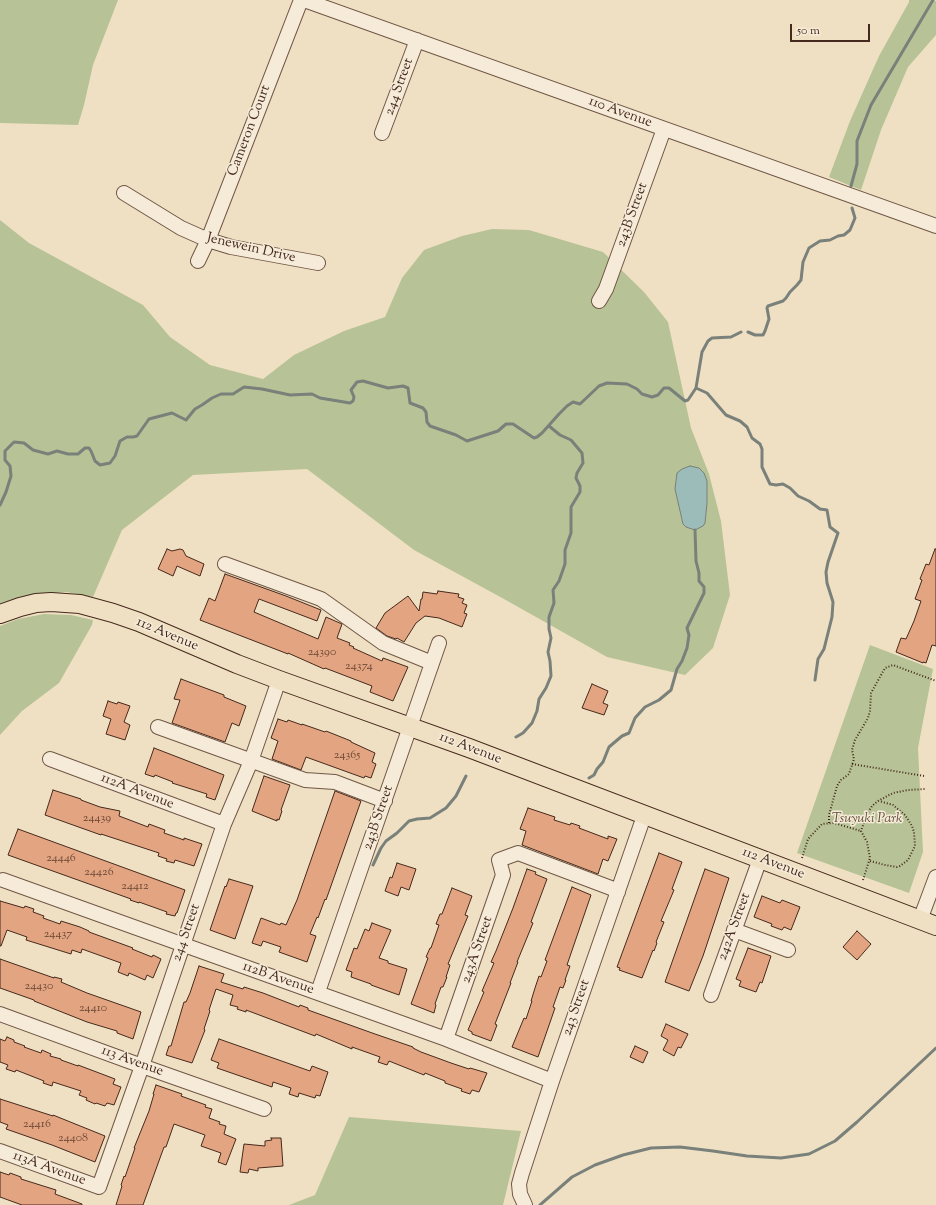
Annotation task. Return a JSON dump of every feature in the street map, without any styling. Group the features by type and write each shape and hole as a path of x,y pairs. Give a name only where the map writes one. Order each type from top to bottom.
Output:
{"main road":[{"name":"112 Avenue","path":"0,614 36,603 67,602 94,607 139,622 237,664 279,680 411,727 928,923"}],"street":[{"name":"110 Avenue","path":"302,0 936,226"},
{"name":"Cameron Court","path":"198,261 208,240 302,0"},
{"name":"244 Street","path":"382,133 417,40"},
{"name":"243B Street","path":"599,301 606,289 664,129"},
{"name":"Jenewein Drive","path":"124,193 181,228 208,240 231,247 318,264"},
{"path":"225,564 321,599 383,643 432,663"},
{"name":"243B Street","path":"318,992 439,643"},
{"name":"244 Street","path":"99,1187 142,1066 224,824 251,760 279,680"},
{"path":"158,727 305,780 335,782 385,801"},
{"name":"112A Avenue","path":"50,759 224,824"},
{"name":"243 Street","path":"524,1203 520,1194 519,1184 522,1173 552,1081 644,816"},
{"name":"243A Street","path":"446,1039 503,875 499,860 518,853 618,892"},
{"name":"242A Street","path":"711,995 760,859"},
{"path":"928,923 936,877"},
{"name":"112B Avenue","path":"3,880 318,992 446,1039 552,1081"},
{"path":"734,930 788,950"},
{"name":"113 Avenue","path":"0,1014 264,1109"},
{"name":"113A Avenue","path":"0,1151 99,1187"}],"path":[{"path":"829,823 829,815 837,786 841,780 849,774 854,759 852,750 855,740 868,718 871,693 885,668 893,665 936,681"},
{"path":"852,764 924,776"},
{"path":"861,831 867,814 872,806 878,801 893,794 908,790 925,789"},
{"path":"870,861 897,867 900,866 908,860 915,846 914,832 905,815 893,805 878,801"},
{"path":"802,858 808,839 820,826 834,823 861,831 867,842 870,861 862,880"}],"green space":[{"path":"0,0 118,0 93,65 78,125 0,123"},
{"path":"909,0 936,1 936,35 908,67 881,130 861,190 829,177 850,121 879,56"},
{"path":"0,220 29,243 143,305 170,337 210,365 263,379 294,355 344,331 385,317 402,278 424,250 462,236 492,229 529,230 603,252 644,292 668,322 691,428 709,474 721,521 730,595 713,648 685,675 607,657 414,550 307,469 193,475 122,530 93,597 66,592 30,596 0,604"},
{"path":"44,614 71,615 93,620 92,625 59,683 22,711 0,735 0,626 18,619"},
{"name":"Tsuyuki Park","path":"870,645 933,669 918,748 923,852 909,893 797,853"},
{"path":"349,1117 521,1131 503,1205 289,1205 315,1195"}],"water":[{"path":"690,466 699,468 704,473 707,481 705,523 703,526 695,530 686,527 683,524 675,489 677,473"}],"building":[{"path":"167,549 172,551 180,549 183,550 186,556 204,564 200,576 177,566 173,576 158,569"},
{"path":"935,549 936,646 932,645 926,663 923,663 896,652 901,638 906,639 914,621 921,601 915,599 922,580 920,579 926,564 929,565"},
{"path":"225,574 321,610 317,621 259,599 254,612 318,639 326,617 342,624 337,638 350,643 349,645 354,647 353,648 382,661 383,658 408,667 393,701 370,692 372,686 325,668 324,669 288,653 200,620 209,598 215,601"},
{"path":"438,591 459,594 458,597 464,599 462,603 467,605 464,613 467,614 462,627 439,618 425,616 416,623 404,642 397,638 387,636 376,628 385,613 408,596 419,611 423,592 437,594"},
{"path":"181,679 224,695 224,697 246,706 239,726 232,723 225,742 172,723 180,700 174,699"},
{"path":"592,684 608,691 603,703 608,705 604,715 582,708"},
{"path":"108,701 117,704 118,702 130,706 124,722 130,725 125,740 106,734 111,719 103,716"},
{"path":"278,719 287,722 288,720 325,732 326,731 375,753 372,762 376,764 371,778 365,776 364,778 306,757 301,770 272,759 278,741 271,738"},
{"path":"154,748 224,775 215,800 206,797 207,794 172,783 173,782 155,775 154,777 145,774"},
{"path":"264,776 290,785 279,820 277,819 277,821 252,811"},
{"path":"53,790 100,807 120,811 119,816 148,827 149,824 165,830 164,833 202,844 194,866 175,860 174,863 166,861 167,859 158,856 159,853 101,835 45,815"},
{"path":"335,791 361,801 326,900 325,899 310,934 316,936 307,962 279,952 281,947 263,941 261,946 252,943 261,918 280,925 281,923 286,925 297,900"},
{"path":"528,808 555,817 554,820 570,825 571,823 580,826 579,828 608,839 608,836 617,839 608,861 603,859 598,874 522,845 526,831 520,829"},
{"path":"18,829 185,890 177,913 175,916 166,914 167,912 8,855"},
{"path":"659,853 682,862 672,889 674,890 661,921 664,922 656,942 657,943 642,978 619,970 620,968 617,967"},
{"path":"397,863 416,869 409,890 401,887 398,896 385,891 390,877 392,878"},
{"path":"527,869 536,872 535,874 547,879 531,922 533,923 517,962 511,983 495,1024 497,1025 491,1041 472,1034 472,1032 468,1030 484,992 482,991 494,963 491,962"},
{"path":"705,869 729,878 703,956 689,991 665,982"},
{"path":"229,879 253,886 235,939 210,930 225,886 226,887"},
{"path":"572,887 591,895 567,965 570,966 566,980 563,988 560,987 553,1007 555,1008 538,1057 512,1047 524,1018 526,1019 539,976 541,977 547,961 545,960"},
{"path":"452,888 472,896 465,915 468,916 448,964 450,965 447,977 443,987 441,987 435,1004 434,1013 411,1004 428,958 426,957 431,948 439,925 436,924 440,914 442,914"},
{"path":"762,896 780,903 782,900 800,907 791,930 784,927 782,930 771,926 772,924 754,917"},
{"path":"0,901 24,908 25,906 34,909 33,912 44,916 43,918 60,924 61,921 80,927 152,957 153,955 161,959 153,978 147,975 145,980 129,973 128,976 118,972 121,963 82,949 81,953 72,950 71,954 26,940 27,937 7,930 0,946"},
{"path":"372,923 391,930 379,958 388,961 388,963 407,969 399,995 351,977 352,972 346,970 354,948 357,949 365,929 369,931"},
{"path":"857,931 871,944 857,960 843,947"},
{"path":"748,948 771,956 762,983 760,982 756,992 739,986 741,981 736,979"},
{"path":"0,959 54,978 62,979 61,982 87,993 141,1012 133,1039 117,1033 117,1031 87,1022 0,988"},
{"path":"199,966 224,974 221,982 263,993 299,1007 300,1005 308,1008 308,1010 413,1047 421,1052 451,1063 487,1073 479,1092 472,1090 470,1094 461,1091 462,1089 445,1083 445,1081 425,1073 424,1075 389,1061 387,1065 378,1062 380,1057 352,1047 352,1049 316,1034 315,1036 246,1010 246,1012 237,1009 238,1007 230,1005 233,995 216,989 209,1010 205,1030 192,1063 166,1055 169,1046 171,1046 184,1002 186,1002 190,993"},
{"path":"666,1024 688,1034 681,1048 678,1047 674,1056 663,1050 668,1040 661,1036"},
{"path":"7,1037 14,1040 14,1042 25,1046 24,1047 41,1053 42,1050 51,1054 50,1056 115,1079 113,1084 121,1087 114,1105 107,1103 105,1106 95,1104 86,1100 87,1098 79,1095 81,1091 53,1082 52,1086 43,1083 44,1081 16,1070 15,1072 6,1069 8,1065 0,1062 0,1039 5,1041"},
{"path":"219,1039 310,1071 312,1066 328,1072 320,1096 316,1095 315,1098 299,1093 298,1097 289,1094 291,1088 273,1082 272,1087 217,1068 219,1063 211,1060"},
{"path":"635,1046 648,1052 643,1063 630,1057"},
{"path":"156,1085 182,1094 181,1096 206,1105 205,1107 212,1109 209,1118 226,1126 224,1134 236,1139 226,1165 218,1162 221,1153 201,1146 205,1135 174,1124 143,1205 116,1205 124,1176 125,1177 134,1148 149,1111"},
{"path":"0,1099 53,1115 105,1136 95,1162 6,1129 8,1125 0,1122"},
{"path":"271,1138 281,1138 283,1166 258,1168 258,1171 249,1169 248,1173 240,1172 244,1144 265,1146 265,1141 272,1140"},
{"path":"0,1172 9,1175 10,1173 21,1177 21,1179 56,1190 55,1194 82,1205 22,1205 0,1197"}],"waterway":[{"path":"851,186 857,164 857,141 871,105 933,0"},
{"path":"748,332 755,335 763,335 769,319 768,306 783,301 801,280 803,262 809,248 820,241 830,240 844,235 850,230 855,218 852,208"},
{"path":"0,505 11,476 10,466 5,460 5,451 14,442 24,443 33,450 48,454 57,451 68,454 78,454 85,448 89,448 95,461 100,465 110,463 115,456 120,441 127,437 137,436 149,419 172,413 186,420 195,409 212,398 221,394 233,394 244,387 290,395 312,394 320,398 350,403 353,401 354,397 351,390 357,382 363,381 388,388 403,386 408,388 410,403 423,408 426,412 427,422 430,426 456,435 467,441 498,431 506,424 513,424 534,438 542,433 567,406 573,402 580,404 599,386 607,383 627,384 637,389 642,394 652,397 658,395 664,388 669,388 685,401 688,400 696,388 702,352 708,341 712,338 731,337 741,332"},
{"path":"696,388 707,393 726,415 740,421 747,427 752,438 760,444 762,449 762,467 770,484 783,484 790,488 798,496 809,501 820,509 827,510 830,527 838,533 826,572 827,583 833,602 832,617 824,649 818,659 815,680"},
{"path":"516,737 523,733 532,723 537,711 539,699 551,676 548,652 551,638 549,617 554,603 553,590 559,581 565,564 565,550 571,533 571,507 580,492 580,486 576,478 577,473 583,463 582,453 571,440 560,435 549,426"},
{"path":"589,778 594,775 603,762 609,747 622,736 629,733 635,718 645,707 659,700 671,690 677,669 687,648 689,635 687,628 704,593 704,587 699,581 696,561 695,530"},
{"path":"373,865 386,841 409,821 430,818 446,808 456,796 466,776"},
{"path":"540,1205 572,1177 595,1165 623,1155 651,1148 680,1147 747,1156 781,1158 809,1154 835,1141 936,1048"}]}
